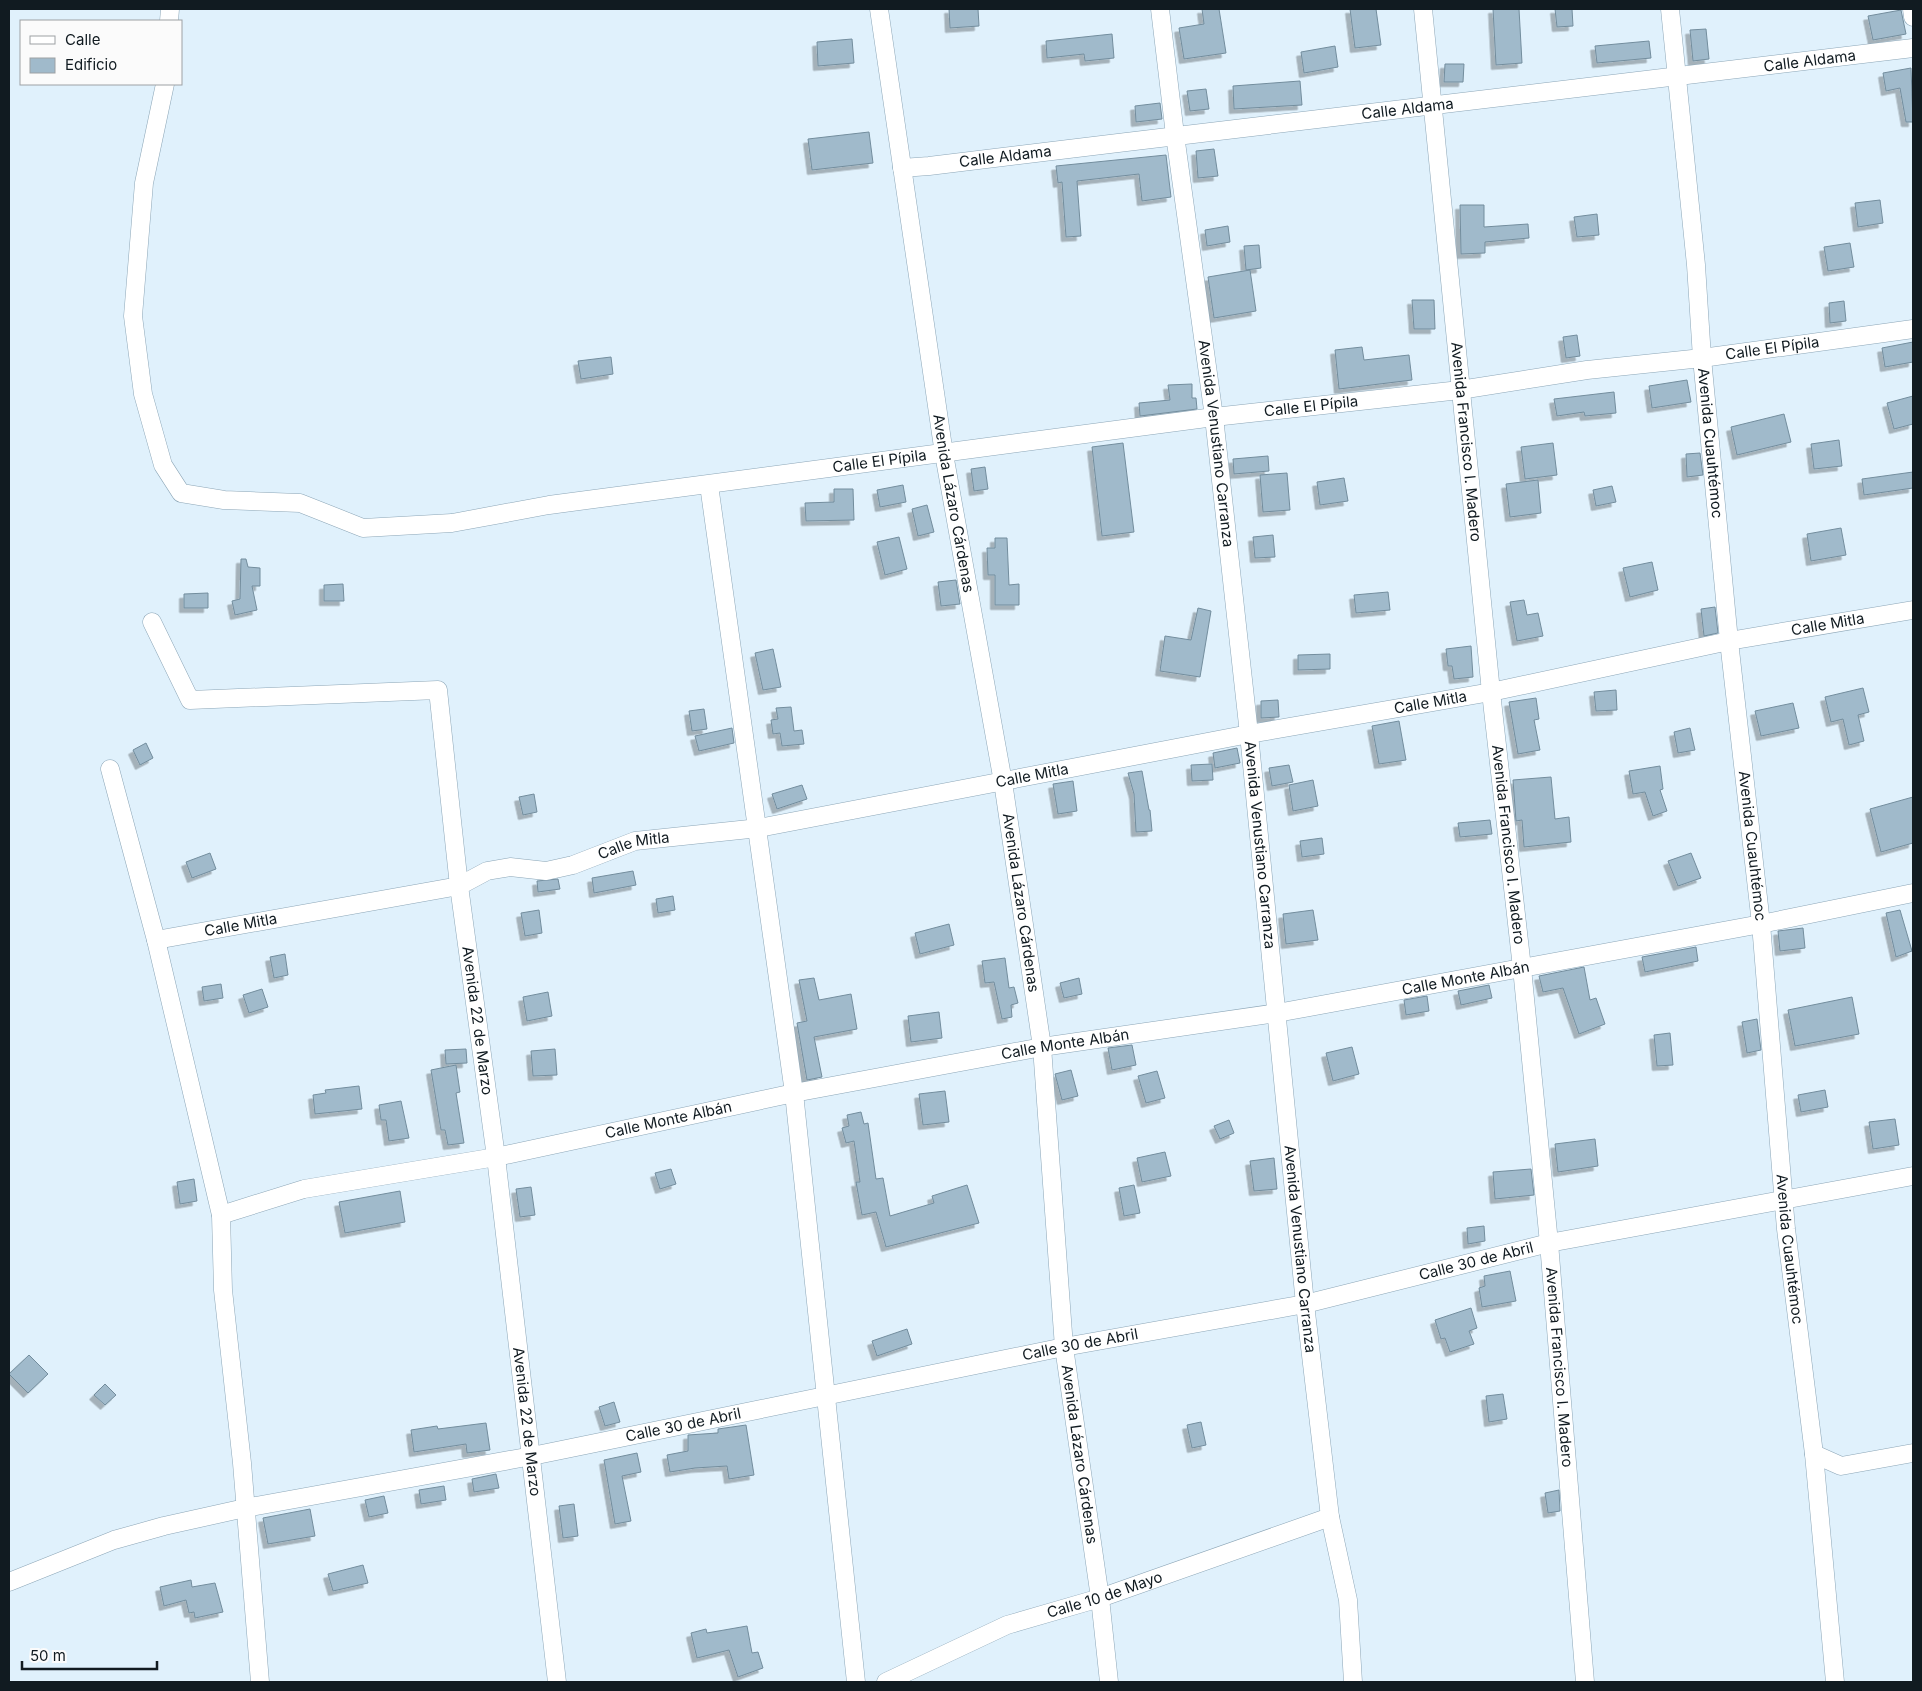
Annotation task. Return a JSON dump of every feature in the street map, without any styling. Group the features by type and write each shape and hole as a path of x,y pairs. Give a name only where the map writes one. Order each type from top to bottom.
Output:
{"street":[{"name":"Avenida Lázaro Cárdenas","path":"879,9 944,454 1003,782 1042,1047 1064,1347 1100,1598 1109,1682"},
{"name":"Avenida Venustiano Carranza","path":"1160,9 1175,135 1214,417 1249,734 1305,1304 1330,1517 1348,1600 1353,1682"},
{"name":"Avenida Francisco I. Madero","path":"1424,9 1460,390 1522,968 1549,1243 1585,1682"},
{"name":"Avenida Cuauhtémoc","path":"1670,9 1679,78 1696,265 1702,358 1729,641 1761,924 1784,1199 1814,1454 1835,1682"},
{"path":"1912,9 1913,17"},
{"name":"Calle Aldama","path":"902,168 1432,104 1679,78 1913,48"},
{"name":"Calle El Pípila","path":"165,85 144,183 133,316 142,394 163,465 181,493 224,500 300,504 363,528 452,523 549,505 1214,417 1460,390 1587,370 1702,358 1913,329"},
{"path":"709,485 759,828 794,1093 856,1682"},
{"name":"Calle Mitla","path":"156,940 459,886 487,871 510,867 546,871 573,865 635,841 759,828 1249,734 1491,692 1729,641 1913,610"},
{"name":"Avenida 22 de Marzo","path":"152,622 190,700 438,690 459,886 496,1157 557,1682"},
{"path":"110,769 156,940 222,1215 223,1290 260,1682"},
{"name":"Calle Monte Albán","path":"222,1215 304,1189 496,1157 794,1093 1042,1047 1277,1013 1761,924 1913,893"},
{"name":"Calle 30 de Abril","path":"9,1582 114,1540 164,1526 245,1508 532,1456 1064,1347 1305,1304 1549,1243 1913,1176"},
{"path":"1814,1454 1841,1466 1913,1453"},
{"name":"Calle 10 de Mayo","path":"886,1682 1007,1624 1100,1598 1330,1517"}],"building":[{"path":"949,9 978,9 979,26 950,28"},
{"path":"1202,9 1219,9 1226,53 1184,59 1179,28 1204,24"},
{"path":"1350,9 1376,9 1381,45 1355,48"},
{"path":"1493,9 1519,9 1522,63 1496,65"},
{"path":"1555,9 1572,9 1573,26 1557,27"},
{"path":"1901,10 1906,34 1873,40 1868,16"},
{"path":"1706,29 1709,59 1693,61 1690,30"},
{"path":"1112,34 1114,58 1085,61 1084,54 1047,58 1046,41"},
{"path":"852,39 854,63 818,66 817,42"},
{"path":"1649,41 1651,58 1597,63 1595,46"},
{"path":"1335,46 1338,67 1304,73 1301,52"},
{"path":"1445,64 1464,64 1463,82 1444,82"},
{"path":"1911,68 1913,122 1906,122 1900,88 1886,91 1883,73"},
{"path":"1300,81 1302,105 1234,109 1233,86"},
{"path":"1206,89 1209,109 1190,111 1187,91"},
{"path":"1160,103 1162,119 1136,122 1135,106"},
{"path":"869,132 873,163 812,170 808,139"},
{"path":"1214,149 1218,176 1198,178 1196,151"},
{"path":"1166,155 1171,197 1142,201 1139,174 1077,181 1081,236 1066,237 1062,182 1058,183 1056,166"},
{"path":"1880,200 1883,223 1858,227 1855,203"},
{"path":"1460,205 1484,205 1484,227 1528,224 1529,238 1485,242 1485,253 1461,254"},
{"path":"1597,214 1599,235 1577,237 1574,217"},
{"path":"1228,226 1230,242 1207,246 1205,230"},
{"path":"1850,243 1854,267 1828,271 1824,247"},
{"path":"1259,245 1261,268 1246,270 1244,246"},
{"path":"1250,270 1256,311 1214,318 1208,277"},
{"path":"1412,300 1434,300 1435,329 1414,329"},
{"path":"1844,301 1846,321 1830,323 1829,303"},
{"path":"1577,335 1580,356 1566,358 1563,337"},
{"path":"1913,342 1913,362 1885,367 1882,348"},
{"path":"1362,347 1364,360 1409,355 1412,380 1339,389 1335,350"},
{"path":"611,357 613,374 581,379 578,361"},
{"path":"1687,380 1691,402 1652,408 1649,386"},
{"path":"1192,384 1192,398 1196,398 1197,409 1140,416 1139,403 1170,400 1168,385"},
{"path":"1614,392 1616,413 1585,416 1584,412 1557,416 1554,399"},
{"path":"1913,396 1913,424 1894,429 1887,403"},
{"path":"1784,414 1791,442 1737,455 1731,427"},
{"path":"1839,440 1842,466 1814,469 1811,444"},
{"path":"1123,443 1134,532 1102,536 1092,447"},
{"path":"1553,443 1557,475 1525,479 1521,447"},
{"path":"1700,453 1703,475 1687,477 1686,454"},
{"path":"1268,456 1269,471 1234,474 1233,459"},
{"path":"985,467 988,489 974,491 971,469"},
{"path":"1913,472 1913,488 1864,495 1862,479"},
{"path":"1287,473 1290,510 1263,512 1260,475"},
{"path":"1344,478 1348,501 1320,505 1317,482"},
{"path":"1538,480 1541,513 1510,517 1506,484"},
{"path":"903,485 906,502 880,507 877,490"},
{"path":"1612,486 1616,502 1596,506 1593,490"},
{"path":"834,489 853,489 854,520 806,521 805,503 834,502"},
{"path":"927,505 934,532 918,536 912,509"},
{"path":"1841,528 1846,555 1811,561 1807,534"},
{"path":"1273,535 1275,557 1255,558 1253,537"},
{"path":"899,537 907,569 885,575 877,542"},
{"path":"995,538 1007,538 1009,585 1019,584 1019,605 995,605 995,575 988,575 987,548 995,548"},
{"path":"241,559 246,559 248,567 260,568 260,586 252,586 257,610 235,615 232,601 240,599"},
{"path":"1652,562 1658,590 1630,597 1623,568"},
{"path":"956,580 960,604 941,606 938,582"},
{"path":"343,584 344,601 324,601 324,585"},
{"path":"1388,592 1390,610 1356,613 1354,595"},
{"path":"208,593 208,608 184,608 184,594"},
{"path":"1524,600 1527,615 1538,613 1543,636 1517,641 1510,602"},
{"path":"1715,607 1718,633 1704,636 1701,609"},
{"path":"1198,608 1211,611 1200,677 1160,671 1165,636 1191,640"},
{"path":"1471,646 1473,677 1454,679 1452,666 1448,666 1446,649"},
{"path":"773,649 781,687 763,690 755,653"},
{"path":"1330,654 1330,669 1298,670 1298,655"},
{"path":"1863,688 1869,712 1858,715 1864,741 1849,745 1843,719 1831,722 1825,697"},
{"path":"1616,690 1617,710 1596,711 1594,692"},
{"path":"1536,698 1539,719 1534,720 1540,750 1518,754 1509,702"},
{"path":"1278,700 1279,717 1261,718 1261,701"},
{"path":"1793,703 1799,728 1761,736 1755,711"},
{"path":"791,707 794,731 802,730 804,744 782,746 780,733 773,734 771,720 778,719 776,708"},
{"path":"704,709 707,729 692,731 689,711"},
{"path":"1399,721 1406,760 1379,764 1372,726"},
{"path":"732,728 734,743 699,751 695,736"},
{"path":"1690,728 1695,750 1678,753 1674,732"},
{"path":"146,743 153,758 140,765 133,750"},
{"path":"1237,748 1240,763 1215,768 1213,753"},
{"path":"1212,764 1213,780 1192,781 1191,765"},
{"path":"1289,765 1293,782 1272,786 1269,768"},
{"path":"1660,766 1663,789 1660,790 1667,811 1653,816 1645,792 1633,794 1629,771"},
{"path":"1142,771 1152,831 1136,832 1134,794 1128,773"},
{"path":"1551,777 1555,819 1569,817 1571,842 1524,847 1522,820 1516,821 1513,780"},
{"path":"1313,780 1318,806 1293,811 1289,785"},
{"path":"1073,781 1077,811 1058,814 1053,784"},
{"path":"802,785 807,799 777,809 772,794"},
{"path":"534,794 537,812 523,815 519,797"},
{"path":"1913,797 1913,843 1881,852 1870,809"},
{"path":"1490,820 1492,834 1460,837 1458,823"},
{"path":"1322,838 1324,854 1302,857 1300,841"},
{"path":"210,853 216,869 192,878 186,862"},
{"path":"1691,853 1701,878 1678,886 1668,861"},
{"path":"633,871 636,885 594,893 592,878"},
{"path":"558,879 560,889 538,892 537,881"},
{"path":"673,896 675,910 658,913 656,899"},
{"path":"539,910 542,933 525,936 521,913"},
{"path":"1313,910 1318,940 1286,944 1283,914"},
{"path":"1900,910 1912,951 1896,957 1886,913"},
{"path":"949,924 954,945 920,954 915,933"},
{"path":"1803,928 1805,948 1780,951 1778,931"},
{"path":"1696,947 1698,961 1645,972 1642,957"},
{"path":"285,954 288,975 274,978 270,957"},
{"path":"1005,958 1009,988 1014,987 1018,1003 1011,1005 1012,1017 1002,1019 994,982 985,983 982,961"},
{"path":"1584,967 1590,1000 1596,998 1605,1024 1579,1034 1563,988 1543,992 1539,976"},
{"path":"814,978 819,1000 851,994 857,1029 814,1037 822,1077 807,1080 797,1023 807,1021 799,980"},
{"path":"1079,978 1082,994 1064,998 1060,983"},
{"path":"221,984 223,998 204,1001 202,987"},
{"path":"1489,985 1492,998 1461,1005 1458,991"},
{"path":"262,989 268,1007 249,1013 243,995"},
{"path":"548,992 552,1016 527,1021 523,997"},
{"path":"1427,996 1429,1011 1406,1015 1404,1000"},
{"path":"1852,997 1859,1034 1795,1046 1788,1010"},
{"path":"939,1012 942,1038 911,1042 908,1016"},
{"path":"1757,1019 1761,1050 1747,1053 1742,1022"},
{"path":"1670,1033 1673,1065 1657,1066 1654,1035"},
{"path":"1132,1045 1136,1065 1112,1070 1108,1048"},
{"path":"1352,1047 1359,1074 1333,1081 1326,1053"},
{"path":"466,1049 467,1063 446,1064 445,1050"},
{"path":"555,1049 557,1075 533,1076 531,1051"},
{"path":"456,1065 460,1092 456,1093 464,1143 448,1145 445,1130 441,1130 431,1070"},
{"path":"1071,1070 1078,1096 1062,1100 1055,1074"},
{"path":"1157,1071 1165,1098 1146,1103 1138,1076"},
{"path":"359,1086 362,1109 315,1114 313,1095 326,1093 325,1090"},
{"path":"1825,1090 1828,1107 1801,1112 1798,1095"},
{"path":"945,1091 949,1122 923,1125 919,1094"},
{"path":"401,1101 409,1138 389,1141 386,1120 381,1120 379,1105"},
{"path":"861,1112 864,1124 868,1123 876,1179 883,1178 890,1216 934,1203 932,1196 967,1185 979,1223 886,1247 876,1212 862,1215 856,1182 860,1182 854,1141 846,1143 842,1128 849,1126 847,1115"},
{"path":"1895,1119 1899,1145 1873,1149 1869,1122"},
{"path":"1229,1120 1234,1133 1220,1139 1214,1126"},
{"path":"1595,1139 1598,1166 1558,1172 1555,1144"},
{"path":"1165,1152 1171,1176 1142,1182 1137,1158"},
{"path":"1274,1158 1277,1189 1254,1191 1250,1161"},
{"path":"671,1169 676,1184 660,1189 655,1173"},
{"path":"1531,1169 1534,1195 1495,1199 1493,1172"},
{"path":"194,1179 197,1201 180,1204 177,1182"},
{"path":"1134,1185 1140,1213 1124,1216 1119,1188"},
{"path":"531,1187 535,1215 520,1217 516,1189"},
{"path":"400,1191 405,1222 345,1233 339,1202"},
{"path":"1484,1226 1485,1241 1468,1244 1467,1228"},
{"path":"1510,1271 1516,1301 1482,1307 1479,1288 1485,1286 1484,1276"},
{"path":"1471,1308 1477,1328 1469,1331 1474,1344 1450,1352 1445,1338 1441,1339 1435,1320"},
{"path":"907,1329 912,1344 877,1356 872,1341"},
{"path":"29,1355 48,1374 28,1393 9,1374"},
{"path":"105,1384 116,1395 105,1405 94,1395"},
{"path":"1503,1394 1507,1419 1489,1422 1486,1396"},
{"path":"614,1402 620,1422 605,1426 599,1407"},
{"path":"1201,1422 1206,1445 1192,1448 1187,1425"},
{"path":"486,1423 490,1450 467,1453 466,1444 414,1452 411,1430 437,1426 438,1429"},
{"path":"746,1425 754,1475 729,1479 727,1466 670,1472 667,1455 688,1451 688,1435 718,1433 718,1429"},
{"path":"637,1453 641,1472 622,1476 631,1521 615,1524 604,1460"},
{"path":"496,1474 499,1488 474,1492 472,1479"},
{"path":"444,1486 446,1500 421,1504 419,1490"},
{"path":"1559,1490 1560,1511 1548,1513 1545,1493"},
{"path":"384,1496 388,1513 369,1517 365,1500"},
{"path":"574,1504 578,1536 563,1538 559,1506"},
{"path":"310,1509 315,1536 268,1544 263,1518"},
{"path":"363,1565 368,1583 333,1591 328,1574"},
{"path":"191,1580 192,1587 215,1583 223,1612 195,1618 194,1612 189,1613 186,1600 164,1606 160,1587"},
{"path":"747,1626 752,1653 758,1652 763,1668 738,1677 729,1650 697,1658 691,1633 706,1629 707,1633"}]}
